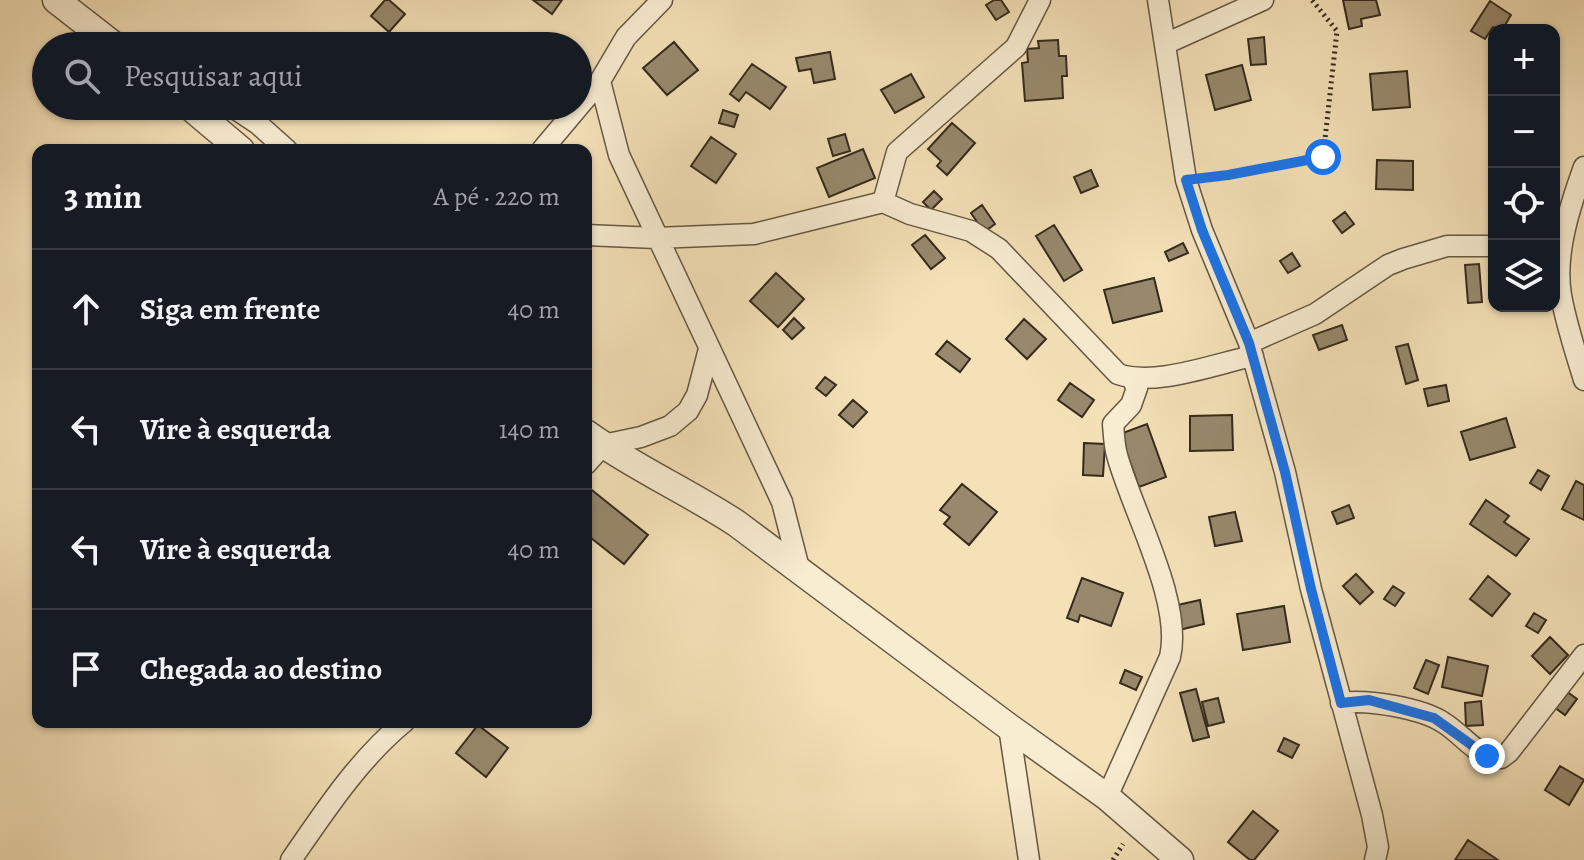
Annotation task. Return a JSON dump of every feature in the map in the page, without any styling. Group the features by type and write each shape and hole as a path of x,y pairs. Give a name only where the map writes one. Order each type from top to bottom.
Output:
{"street":[{"path":"56,0 97,32"},
{"path":"592,91 626,37 662,0"},
{"path":"883,202 897,152 1016,47 1040,0"},
{"path":"1158,0 1186,180 1202,230 1251,349 1372,815 1378,847 1375,860"},
{"path":"1165,44 1263,0"},
{"path":"600,81 619,155 782,502 800,572"},
{"path":"206,120 234,144"},
{"path":"252,120 280,144"},
{"path":"547,144 567,120"},
{"path":"1584,167 1570,207 1567,243 1560,266 1561,294 1584,380"},
{"path":"592,235 656,238 754,234 883,202 910,214 971,231 999,249 1118,374 1132,379 1157,377 1251,349 1315,314 1372,275 1403,259 1447,246 1488,246"},
{"path":"592,447 641,437 670,426 688,411 697,395 709,349"},
{"path":"1107,797 1173,644 1170,614 1156,566 1116,452 1113,424 1131,405 1137,388 1132,379"},
{"path":"592,447 700,499 1107,797 1180,860"},
{"path":"1341,703 1369,700 1434,718 1487,756 1501,758 1509,752 1584,655"},
{"path":"1009,727 1029,860"},
{"path":"291,860 335,797 397,728"}],"path":[{"path":"1186,180 1323,157 1337,31 1312,0"}],"building":[{"path":"385,0 405,14 389,32 371,16"},
{"path":"533,0 562,0 552,14"},
{"path":"1001,0 1009,12 996,20 986,5"},
{"path":"1343,0 1376,0 1380,15 1361,19 1362,26 1349,29"},
{"path":"1490,1 1511,15 1506,24 1488,24 1485,39 1471,31"},
{"path":"1264,37 1266,64 1251,65 1248,39"},
{"path":"1058,40 1059,56 1066,56 1067,76 1062,76 1063,98 1025,101 1022,63 1028,62 1027,49 1039,48 1038,41"},
{"path":"674,42 698,70 667,95 643,68"},
{"path":"830,52 835,79 814,83 811,69 799,71 796,58"},
{"path":"752,64 786,87 770,109 746,92 739,101 730,94"},
{"path":"1242,65 1251,100 1215,110 1206,75"},
{"path":"1407,71 1410,107 1373,110 1370,74"},
{"path":"911,74 924,97 895,113 881,90"},
{"path":"723,110 738,115 734,127 719,123"},
{"path":"952,123 975,143 947,175 937,166 941,161 928,149"},
{"path":"845,134 850,151 833,156 828,139"},
{"path":"711,137 736,154 716,183 691,166"},
{"path":"863,149 875,178 829,197 817,168"},
{"path":"1377,160 1413,161 1413,190 1376,189"},
{"path":"1091,170 1098,186 1081,193 1074,177"},
{"path":"934,191 942,199 931,210 923,202"},
{"path":"982,205 995,224 984,232 971,213"},
{"path":"1345,212 1354,224 1342,233 1333,221"},
{"path":"1054,225 1082,270 1064,281 1036,236"},
{"path":"925,235 945,258 931,269 912,245"},
{"path":"1183,243 1188,253 1169,261 1165,252"},
{"path":"1292,253 1300,266 1288,273 1280,261"},
{"path":"1479,264 1482,302 1468,303 1465,265"},
{"path":"776,273 804,299 778,327 750,301"},
{"path":"1154,278 1162,311 1113,323 1104,290"},
{"path":"794,318 804,328 792,339 783,330"},
{"path":"1024,319 1046,339 1027,359 1006,339"},
{"path":"1342,325 1347,340 1319,350 1313,335"},
{"path":"947,341 970,359 960,372 936,354"},
{"path":"1408,344 1418,380 1406,384 1396,347"},
{"path":"825,377 836,385 826,396 816,388"},
{"path":"1070,383 1094,400 1082,417 1058,400"},
{"path":"1446,385 1449,401 1428,406 1424,389"},
{"path":"853,400 867,412 853,427 839,415"},
{"path":"1232,415 1233,450 1190,451 1190,416"},
{"path":"1506,418 1515,447 1470,460 1461,432"},
{"path":"1147,424 1166,477 1139,487 1120,434"},
{"path":"1084,443 1105,444 1103,476 1083,475"},
{"path":"1538,470 1549,476 1541,490 1530,483"},
{"path":"1576,481 1584,485 1584,520 1562,509"},
{"path":"962,484 997,512 969,545 944,524 950,517 940,510"},
{"path":"592,490 648,535 624,564 592,539"},
{"path":"1486,500 1509,516 1504,522 1529,539 1516,556 1470,524"},
{"path":"1349,505 1354,518 1337,524 1332,512"},
{"path":"1235,512 1242,541 1215,546 1209,517"},
{"path":"1356,574 1373,592 1360,604 1343,586"},
{"path":"1488,576 1510,594 1492,616 1470,599"},
{"path":"1082,578 1123,593 1111,626 1080,615 1078,622 1067,618"},
{"path":"1393,586 1404,593 1395,606 1384,599"},
{"path":"1200,600 1204,624 1179,630 1173,606"},
{"path":"1284,606 1290,642 1243,650 1237,614"},
{"path":"1534,613 1546,620 1538,633 1526,626"},
{"path":"1550,637 1568,655 1550,674 1532,656"},
{"path":"1448,657 1488,666 1482,696 1442,687"},
{"path":"1426,660 1439,665 1428,694 1414,688"},
{"path":"1125,670 1142,677 1136,690 1120,683"},
{"path":"1196,689 1209,737 1193,741 1180,693"},
{"path":"1566,691 1577,699 1565,715 1554,707"},
{"path":"1218,698 1224,722 1208,726 1202,702"},
{"path":"1481,701 1483,725 1466,726 1465,703"},
{"path":"476,728 482,728 508,748 486,777 456,753"},
{"path":"1284,738 1299,745 1292,758 1278,751"},
{"path":"1560,766 1584,780 1569,805 1545,790"},
{"path":"1253,811 1278,831 1254,860 1250,860 1228,842"},
{"path":"1468,840 1498,860 1455,860"}],"route":[{"path":"1323,157 1186,180 1202,230 1249,343 1285,472 1341,703 1369,700 1434,718 1487,756"}]}
